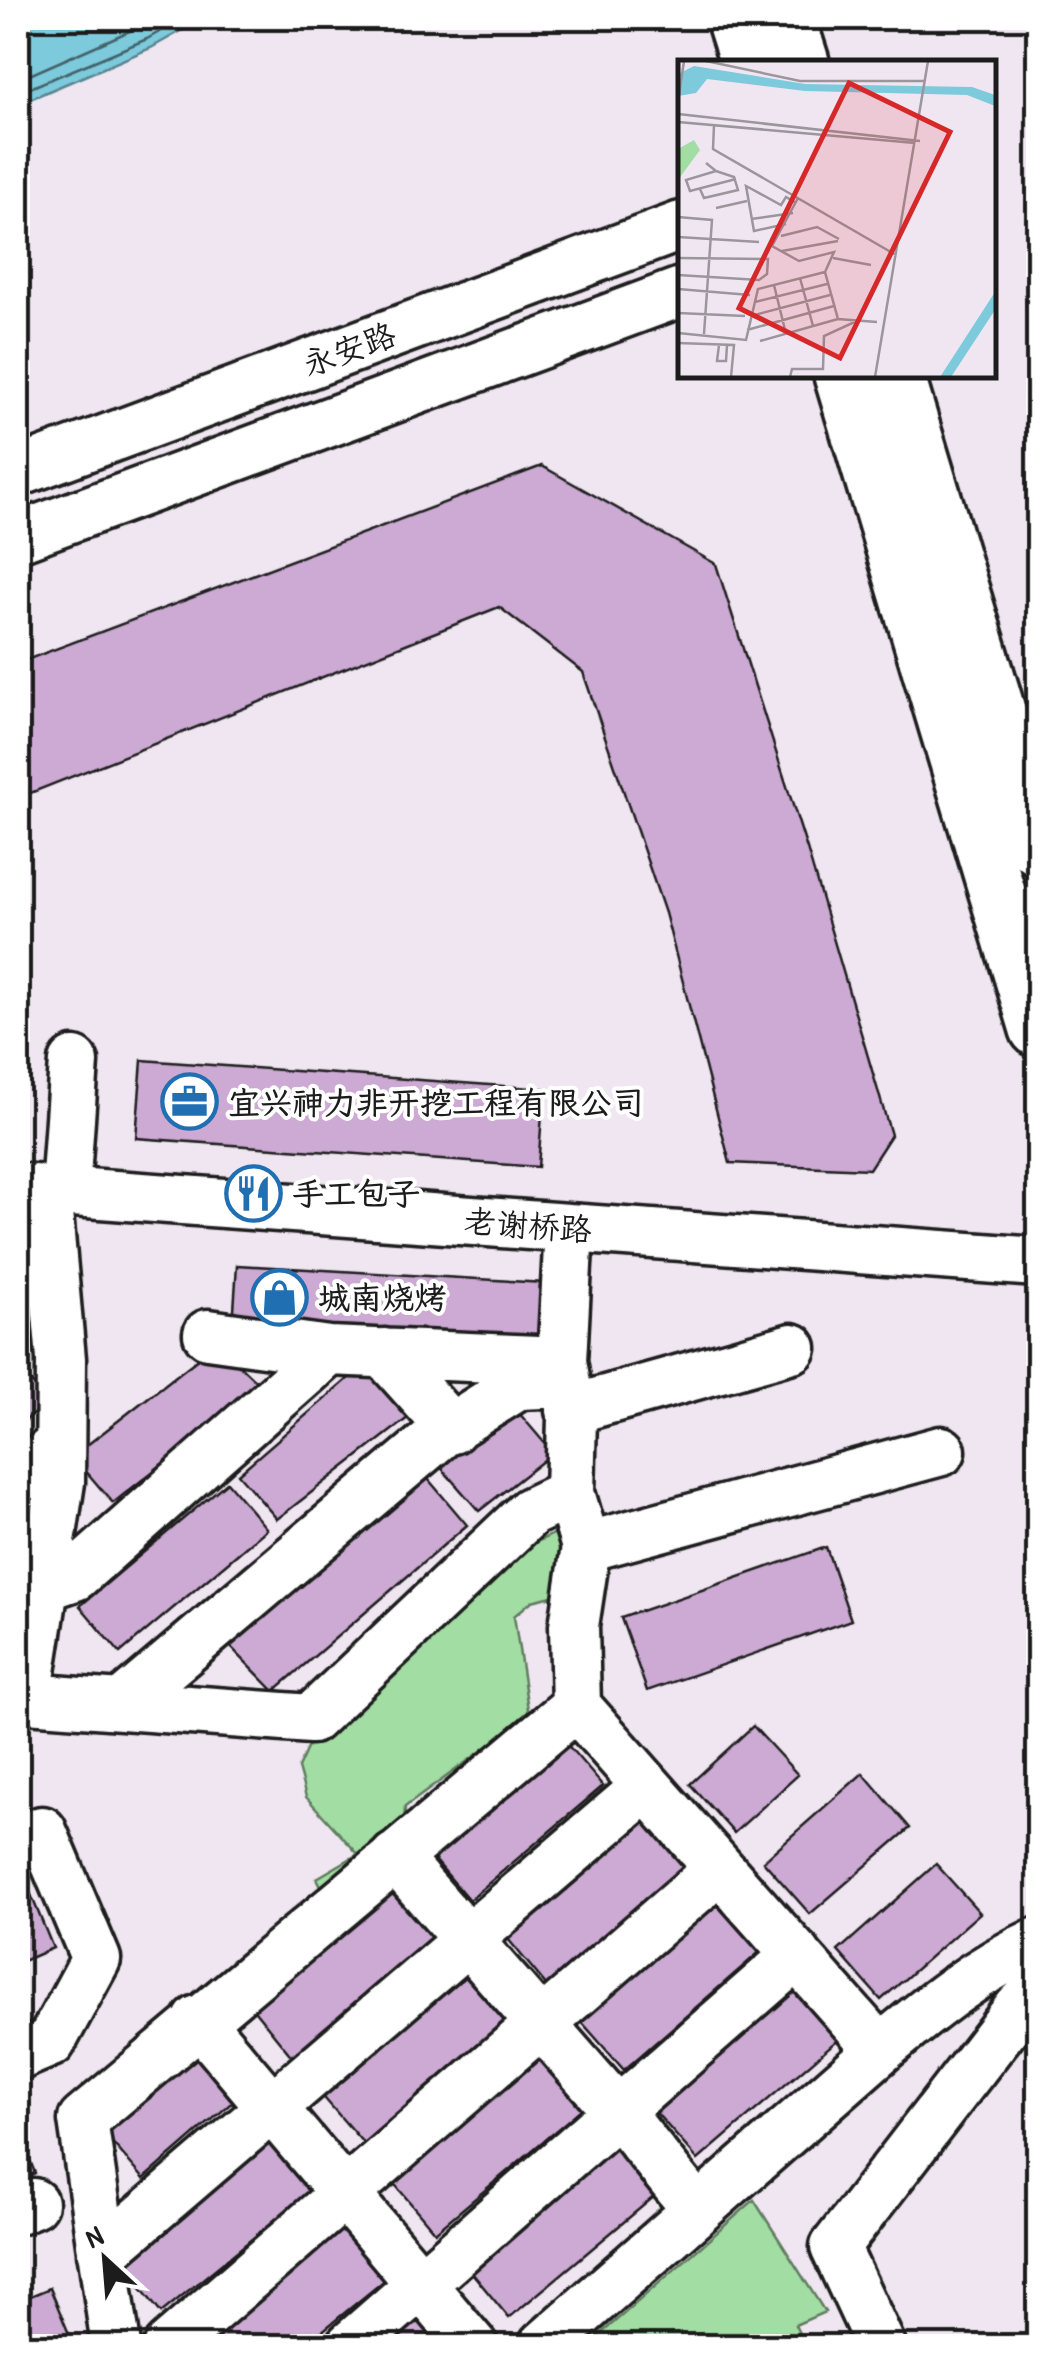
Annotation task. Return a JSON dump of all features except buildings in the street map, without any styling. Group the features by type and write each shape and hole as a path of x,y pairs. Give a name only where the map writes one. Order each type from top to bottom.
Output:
{"main road":[{"path":"734,18 747,60"},
{"path":"788,18 800,60"},
{"path":"843,378 1038,1030"},
{"path":"897,378 1038,847"}],"street":[{"name":"永安路","path":"18,472 678,227"},
{"name":"永安路","path":"18,537 678,293"},
{"path":"74,1062 39,1207 38,1336 60,1444 60,1482 27,1698 311,1719 530,1512 570,1493"},
{"name":"老谢桥路","path":"39,1207 569,1228 1038,1262"},
{"path":"569,1228 553,1380 570,1493 586,1547 574,1626 576,1706 880,2050"},
{"path":"208,1334 329,1351 384,1354 553,1380"},
{"path":"121,1706 452,1429 519,1384 792,1348"},
{"path":"45,1586 75,1576 329,1351"},
{"path":"384,1354 452,1429"},
{"path":"18,1479 60,1444"},
{"path":"586,1547 941,1451"},
{"path":"116,2346 83,2120 576,1706"},
{"path":"102,2253 645,1788"},
{"path":"18,1841 42,1831 96,1959 51,2042 18,2056"},
{"path":"395,1857 618,2111 697,2210"},
{"path":"168,2346 719,1869"},
{"path":"543,2346 948,1994 1001,1959 1038,1942"},
{"path":"350,2346 797,1954"},
{"path":"881,2346 836,2247 1019,2008 1038,1989"},
{"path":"198,2020 473,2346"}],"green space":[{"path":"553,1534 562,1536 564,1593 532,1601 514,1616 529,1716 405,1807 403,1839 328,1900 317,1878 358,1854 306,1797 298,1768 313,1735 526,1547"},
{"path":"754,2200 825,2312 795,2325 805,2346 587,2346"}],"water":[{"path":"38,18 204,18 151,48 18,104 18,26"}],"place":[{"name":"宜兴神力非开挖工程有限公司","path":"189,1102"},
{"name":"手工包子","path":"253,1193"},
{"name":"城南烧烤","path":"279,1297"}]}
